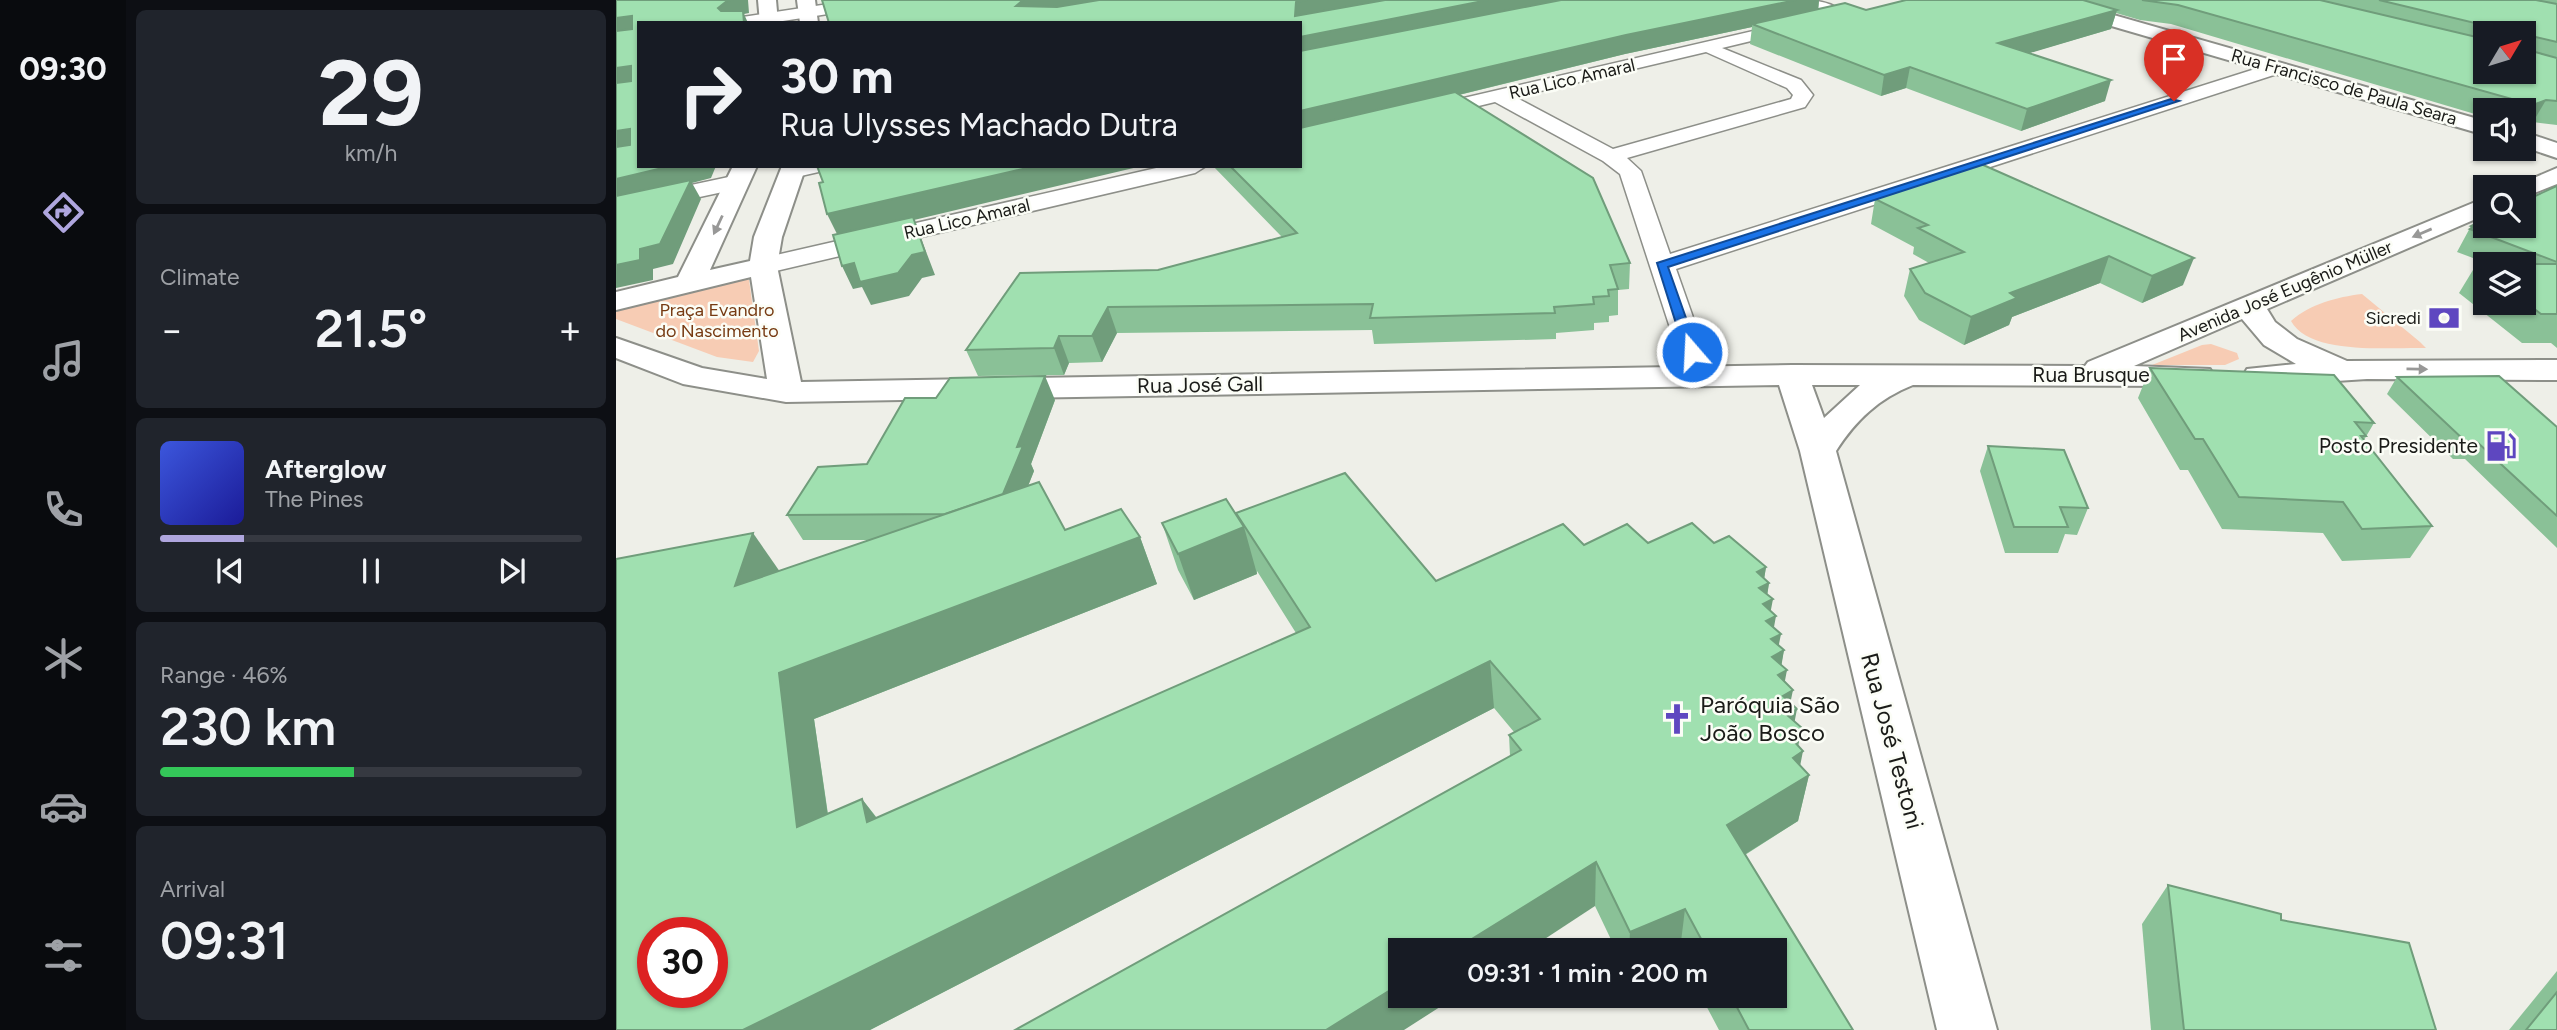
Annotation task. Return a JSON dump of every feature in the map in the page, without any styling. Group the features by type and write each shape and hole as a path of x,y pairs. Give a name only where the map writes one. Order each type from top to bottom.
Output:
{"main road":[{"name":"Rua Francisco de Paula Seara","path":"2042,0 2473,125"},
{"path":"2536,143 2557,151"},
{"path":"786,392 762,266 768,237 800,168"},
{"path":"690,283 741,174"},
{"path":"2536,184 2557,175"},
{"name":"Avenida José Eugênio Müller","path":"2084,375 2187,334 2473,211"},
{"name":"Rua Lico Amaral","path":"616,301 762,266"},
{"path":"2251,306 2261,325 2287,346 2349,372"},
{"path":"2187,334 2222,336 2255,351 2264,366 2260,372 2251,376"},
{"name":"Rua José Gall","path":"616,347 695,377 736,387 786,392 1792,375"},
{"name":"Rua Brusque","path":"1792,375 2251,376 2367,369 2557,370"},
{"path":"1818,451 1846,411 1864,395 1913,374"},
{"name":"Rua José Testoni","path":"1792,375 1818,451 1967,1030"}],"street":[{"path":"743,21 768,14 886,0"},
{"name":"Rua Lico Amaral","path":"1405,118 1835,17 1838,14 1801,0"},
{"path":"1611,156 1798,103 1803,95 1794,84 1715,52"},
{"path":"1661,265 2277,68"},
{"path":"1498,96 1611,156 1630,171 1699,377"},
{"name":"Rua Lico Amaral","path":"762,266 1186,168"},
{"path":"616,208 741,174"}],"green space":[{"name":"Praça Evandro do Nascimento","path":"742,279 749,280 759,351 753,362 717,357 616,319 616,312 624,307"},
{"path":"2362,294 2426,348 2333,345 2315,340 2301,332 2291,321 2324,302"},
{"path":"2211,344 2237,353 2239,359 2225,365 2152,365 2202,345"}],"building":[{"path":"616,0 733,0 718,8 721,11 743,11 744,21 637,21 637,168 663,168 616,179 616,147 630,145 630,129 616,131 616,83 631,81 631,66 616,68 616,31 632,29 632,16 616,18"},
{"path":"822,0 1023,0 1016,6 1057,7 1099,0 1307,0 1296,2 1295,16 1385,0 1488,0 1302,37 1302,21 828,21"},
{"path":"1561,0 1796,0 1626,35 1302,111 1302,51"},
{"path":"1906,0 2083,0 2117,10 1998,43 2111,80 2027,109 1910,67 1884,75 1752,24 1845,3 1866,10"},
{"path":"2142,0 2320,0 2473,36 2473,84 2536,84 2536,52 2557,58 2557,101 2546,100 2536,104 2536,98 2508,98 2178,5"},
{"path":"2379,0 2536,0 2557,4 2557,42 2536,37 2536,21 2473,22"},
{"path":"1455,92 1593,178 1630,263 1610,265 1618,289 1608,290 1609,296 1593,297 1594,304 1554,307 1555,313 1370,318 1373,304 1108,307 1092,336 1059,336 1054,348 966,350 1020,273 1158,270 1297,233 1232,168 1302,168 1302,128"},
{"path":"1981,164 2194,258 2152,276 2109,256 2010,293 2017,298 1971,317 1925,293 1910,269 1964,252 1918,228 1928,225 1875,199"},
{"path":"818,168 1027,168 827,214 819,183 823,182"},
{"path":"691,180 660,244 640,249 640,260 616,265 616,196"},
{"path":"2557,186 2557,262 2494,238 2536,238 2536,196"},
{"path":"913,217 925,252 912,255 898,273 860,282 854,263 842,266 833,235"},
{"path":"2536,264 2557,264 2557,314 2541,314 2536,310"},
{"path":"2150,368 2334,375 2374,423 2355,422 2366,436 2361,436 2432,526 2362,529 2343,502 2239,497 2203,439 2195,439"},
{"path":"1045,376 1017,447 1023,446 1003,494 945,514 787,515 818,467 867,464 905,398 936,398 950,378"},
{"path":"2499,376 2557,427 2557,516 2476,441 2465,441 2397,377"},
{"path":"1988,446 2064,450 2088,508 2060,507 2068,527 2014,527"},
{"path":"1345,473 1436,581 1563,524 1584,545 1627,524 1648,543 1692,523 1714,543 1729,536 1766,567 1757,572 1769,583 1759,588 1773,599 1763,604 1776,616 1766,621 1781,634 1771,639 1784,650 1772,657 1787,670 1778,675 1793,690 1783,696 1797,709 1787,715 1802,728 1789,736 1803,751 1793,758 1809,775 1727,825 1853,1030 1749,1030 1737,1008 1787,1008 1787,938 1701,938 1685,909 1630,932 1596,862 1473,938 1388,938 1388,991 1326,1030 1015,1030 1521,750 1509,735 1540,719 1490,661 743,1030 616,1030 616,559 753,533 735,586 1039,482 1065,530 1121,509 1140,537 779,673 797,827 862,799 867,822 1310,627 1236,513"},
{"path":"1226,499 1244,527 1178,554 1162,523"},
{"path":"2168,885 2281,914 2281,920 2409,943 2436,1030 2184,1030"},
{"path":"2557,992 2557,1030 2526,1030"}],"place":[{"name":"Sicredi","path":"2444,318"},
{"name":"Posto Presidente","path":"2501,446"},
{"name":"Paróquia São João Bosco","path":"1677,719"}],"route":[{"path":"1692,352 1661,265 2174,101"}]}
